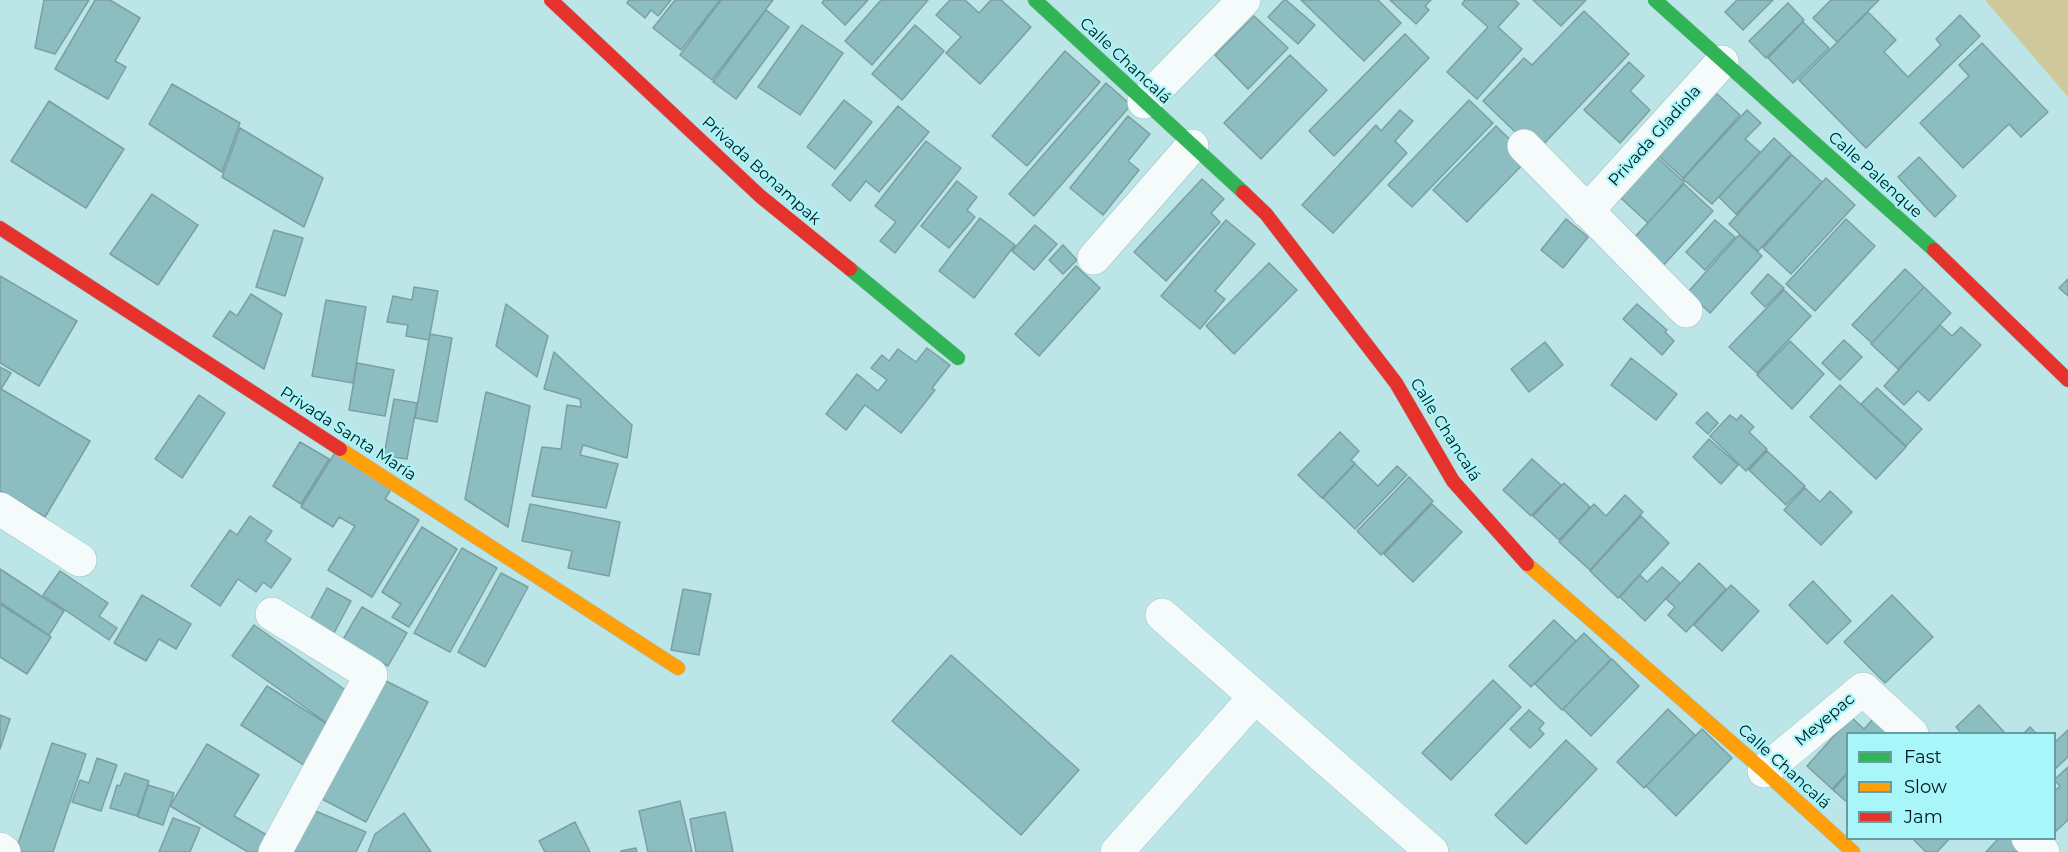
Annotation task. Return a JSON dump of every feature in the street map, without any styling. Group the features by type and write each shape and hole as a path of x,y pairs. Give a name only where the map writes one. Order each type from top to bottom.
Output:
{"street":[{"name":"Privada Bonampak","path":"551,0 760,196 958,358"},
{"name":"Calle Chancalá","path":"1035,0 1266,214 1395,383 1453,481 1525,562 1853,852"},
{"path":"1144,102 1244,0"},
{"name":"Calle Palenque","path":"1656,0 1722,62 1952,266 2068,380"},
{"name":"Privada Gladiola","path":"1587,211 1722,62"},
{"path":"1094,258 1192,146"},
{"path":"1524,146 1686,311"},
{"name":"Privada Santa María","path":"0,228 678,668"},
{"path":"0,509 80,560"},
{"path":"272,614 371,675 275,852"},
{"path":"1162,615 1432,852"},
{"name":"Meyepac","path":"1764,771 1863,689 1910,732"},
{"path":"1117,852 1255,698"},
{"path":"2030,840 2043,852"},
{"path":"0,849 4,852"}],"shaded area":[{"path":"1985,0 2068,0 2068,97"}],"building":[{"path":"44,0 89,0 55,54 35,48"},
{"path":"95,0 110,0 140,18 115,61 126,67 108,99 55,69"},
{"path":"629,0 671,0 658,16 651,10 645,18 627,3"},
{"path":"675,0 720,0 681,50 653,28"},
{"path":"721,0 773,0 712,80 680,55"},
{"path":"824,0 868,0 845,25 822,3"},
{"path":"881,0 928,0 872,65 845,41"},
{"path":"950,0 965,0 979,13 991,0 1001,0 1031,27 980,84 946,53 961,37 936,15"},
{"path":"1284,0 1315,25 1298,44 1268,17"},
{"path":"1301,0 1378,0 1401,23 1364,61"},
{"path":"1390,0 1431,0 1425,6 1429,10 1416,24"},
{"path":"1465,0 1515,0 1519,4 1498,27 1522,49 1477,99 1447,72 1488,27 1462,4"},
{"path":"1533,0 1586,0 1561,26"},
{"path":"1737,0 1773,0 1743,30 1725,12"},
{"path":"1831,0 1879,0 1837,42 1813,18"},
{"path":"1788,3 1804,20 1766,58 1749,41"},
{"path":"766,10 789,27 736,99 713,82"},
{"path":"1584,11 1629,54 1536,152 1483,101 1524,58 1532,65"},
{"path":"1868,12 1896,40 1884,52 1908,77 1941,45 1936,39 1960,15 1980,36 1866,148 1799,80"},
{"path":"1254,16 1288,48 1248,89 1215,55"},
{"path":"1803,22 1829,48 1793,83 1768,58"},
{"path":"802,25 843,53 800,115 758,87"},
{"path":"915,25 944,51 902,100 872,74"},
{"path":"1405,34 1429,58 1334,156 1309,131"},
{"path":"1982,43 2048,112 2021,137 2009,124 1963,168 1920,123 1969,76 1959,65"},
{"path":"1065,51 1100,82 1027,166 992,136"},
{"path":"1290,55 1327,90 1261,159 1224,123"},
{"path":"1629,62 1644,76 1630,91 1650,110 1620,143 1584,110"},
{"path":"1106,83 1131,105 1034,216 1009,194"},
{"path":"1705,83 1740,115 1683,178 1648,146"},
{"path":"172,84 240,123 222,172 149,124"},
{"path":"844,100 872,122 835,169 807,147"},
{"path":"1469,100 1493,123 1412,207 1388,185"},
{"path":"49,101 124,149 86,208 11,161"},
{"path":"898,106 929,132 879,192 866,181 850,201 832,185"},
{"path":"1400,110 1413,121 1395,141 1407,153 1333,233 1302,205 1376,125 1381,131"},
{"path":"1747,110 1761,123 1745,139 1760,152 1712,204 1683,179"},
{"path":"1128,116 1150,134 1128,161 1139,170 1103,215 1070,188"},
{"path":"1496,126 1529,158 1467,222 1433,190"},
{"path":"240,128 323,178 304,227 222,177"},
{"path":"1774,138 1791,154 1736,214 1719,197"},
{"path":"926,141 961,168 895,253 880,241 896,222 875,206"},
{"path":"1648,149 1684,182 1648,223 1611,189"},
{"path":"1792,155 1822,182 1758,251 1729,224"},
{"path":"1919,157 1956,196 1935,217 1898,177"},
{"path":"1826,178 1855,205 1791,274 1763,248"},
{"path":"1202,179 1224,199 1211,213 1220,222 1166,281 1134,252"},
{"path":"957,181 977,197 967,210 975,217 949,248 921,226"},
{"path":"1684,184 1713,211 1661,268 1631,241"},
{"path":"152,194 198,225 158,285 110,254"},
{"path":"980,218 1015,245 974,298 939,271"},
{"path":"1566,219 1588,237 1563,268 1541,250"},
{"path":"1846,219 1875,246 1815,311 1786,284"},
{"path":"1226,220 1255,244 1215,291 1225,299 1200,329 1161,296"},
{"path":"1715,220 1735,237 1705,270 1686,252"},
{"path":"1035,225 1057,244 1034,270 1012,251"},
{"path":"274,230 303,238 285,296 256,287"},
{"path":"1739,235 1762,256 1710,313 1688,292"},
{"path":"1063,245 1077,260 1063,274 1049,260"},
{"path":"1269,263 1297,290 1234,354 1206,326"},
{"path":"1076,266 1100,288 1039,356 1015,334"},
{"path":"1905,269 1924,287 1872,343 1852,325"},
{"path":"1768,274 1784,288 1765,307 1751,293"},
{"path":"0,276 77,321 39,386 0,363"},
{"path":"2068,279 2068,296 2059,288"},
{"path":"414,287 438,291 429,340 406,336 408,325 387,322 393,296 412,300"},
{"path":"1924,287 1951,313 1898,369 1871,344"},
{"path":"1784,290 1811,316 1757,373 1729,347"},
{"path":"251,294 282,314 264,369 213,336 230,311 237,316"},
{"path":"326,300 366,307 353,383 312,376"},
{"path":"506,304 548,336 537,377 496,346"},
{"path":"1637,304 1667,330 1665,332 1674,341 1662,355 1623,319"},
{"path":"1940,325 1952,336 1961,327 1981,345 1929,401 1918,391 1904,405 1884,386"},
{"path":"430,334 452,338 437,422 415,418"},
{"path":"1844,340 1862,357 1840,380 1822,363"},
{"path":"1790,341 1824,374 1792,409 1757,375"},
{"path":"1545,342 1563,365 1529,392 1511,369"},
{"path":"927,348 950,365 932,388 935,390 901,433 865,405 846,430 826,414 857,374 878,391 887,380 871,368 882,355 889,361 898,349 916,362"},
{"path":"554,352 632,425 627,458 583,445 580,455 618,464 606,508 532,496 542,447 561,449 567,405 581,407 580,399 544,389"},
{"path":"1631,358 1677,394 1656,420 1611,385"},
{"path":"357,363 394,370 385,416 349,410"},
{"path":"0,367 11,373 1,389 90,441 45,517 0,491"},
{"path":"1840,385 1906,447 1876,479 1810,417"},
{"path":"1877,388 1922,429 1906,446 1861,404"},
{"path":"486,392 530,406 508,527 465,499"},
{"path":"199,395 225,413 182,478 155,459"},
{"path":"394,399 417,403 407,459 384,456"},
{"path":"1707,412 1718,423 1708,434 1696,423"},
{"path":"1730,415 1737,420 1741,415 1754,427 1749,432 1767,449 1746,471 1710,436"},
{"path":"1340,432 1359,451 1351,460 1355,463 1322,498 1298,475"},
{"path":"1709,439 1738,465 1721,484 1693,457"},
{"path":"300,442 329,459 301,504 273,486"},
{"path":"336,451 393,486 385,499 419,520 372,597 328,570 355,526 339,517 333,527 301,507"},
{"path":"1767,451 1805,486 1786,505 1749,470"},
{"path":"1532,459 1561,485 1531,516 1503,490"},
{"path":"1355,464 1378,486 1397,466 1407,475 1355,529 1323,498"},
{"path":"1409,477 1433,501 1381,555 1357,531"},
{"path":"1564,483 1590,507 1559,540 1533,516"},
{"path":"1805,488 1820,502 1830,491 1852,512 1821,545 1784,510"},
{"path":"1625,495 1643,512 1590,570 1559,542 1594,504 1606,516"},
{"path":"530,504 620,522 609,576 568,568 572,551 522,541"},
{"path":"1432,504 1462,532 1413,582 1384,554"},
{"path":"250,516 272,531 265,541 291,559 271,588 263,582 256,592 238,579 220,606 191,586 230,530 237,535"},
{"path":"1641,516 1669,543 1618,598 1590,571"},
{"path":"422,527 457,549 409,627 392,617 401,604 382,592"},
{"path":"462,548 497,568 450,652 414,633"},
{"path":"1699,563 1726,589 1686,632 1668,615 1675,607 1666,599"},
{"path":"1662,567 1680,583 1645,621 1620,597 1640,575 1647,582"},
{"path":"0,569 64,611 49,635 0,602"},
{"path":"60,571 108,603 99,616 117,628 109,640 43,595"},
{"path":"501,573 528,587 485,667 458,652"},
{"path":"1813,581 1851,621 1827,644 1789,605"},
{"path":"1731,585 1759,611 1722,651 1694,625"},
{"path":"327,588 351,601 334,633 310,620"},
{"path":"683,589 711,594 699,655 671,650"},
{"path":"142,595 191,624 176,649 159,639 146,661 114,643"},
{"path":"1892,595 1933,637 1885,683 1844,642"},
{"path":"0,604 51,637 27,674 0,657"},
{"path":"362,607 407,633 388,666 342,641"},
{"path":"1554,620 1576,641 1531,687 1509,666"},
{"path":"254,625 351,694 330,725 232,656"},
{"path":"1584,633 1611,659 1562,710 1535,684"},
{"path":"951,655 1079,770 1021,835 892,721"},
{"path":"1612,659 1639,686 1591,736 1563,709"},
{"path":"384,680 428,702 366,822 322,799"},
{"path":"1493,680 1521,707 1451,780 1422,753"},
{"path":"267,686 332,727 307,767 241,725"},
{"path":"1979,705 2004,732 1960,732 1956,727"},
{"path":"1668,709 1695,735 1644,788 1617,762"},
{"path":"1529,710 1544,723 1539,729 1544,734 1530,748 1510,729"},
{"path":"0,715 10,719 0,749"},
{"path":"1851,717 1864,729 1873,719 1886,731 1846,732 1846,774 1832,789 1807,766"},
{"path":"2030,727 2035,732 2025,732"},
{"path":"1702,729 1732,758 1676,816 1646,786"},
{"path":"2068,730 2068,757 2056,768 2056,741"},
{"path":"1566,740 1597,769 1526,844 1495,815"},
{"path":"52,743 86,754 53,852 22,852 16,850"},
{"path":"207,744 259,775 234,816 277,841 271,852 248,852 170,806"},
{"path":"97,758 117,765 101,811 72,802 80,780 89,783"},
{"path":"2068,767 2068,820 2056,831 2056,790 2060,786 2056,778"},
{"path":"125,773 149,781 137,816 110,808 117,785 120,786"},
{"path":"1846,775 1846,801 1833,790"},
{"path":"148,785 174,793 163,825 138,817"},
{"path":"680,801 692,852 648,852 639,811"},
{"path":"313,810 366,832 356,852 291,852"},
{"path":"725,812 733,852 696,852 690,819"},
{"path":"404,813 431,852 368,852 375,834"},
{"path":"173,818 200,828 190,852 159,852"},
{"path":"575,822 590,852 545,852 539,841"},
{"path":"1914,840 1948,840 1937,852 1926,852"},
{"path":"1997,840 2018,840 2030,852 1986,852"},
{"path":"636,848 637,852 621,852 621,851"}],"traffic: fast":[{"path":"1035,0 1243,192"},
{"path":"1655,0 1934,250"},
{"path":"850,269 958,358"}],"traffic: slow":[{"path":"340,449 678,668"},
{"path":"1527,564 1853,852"}],"traffic: jam":[{"path":"551,0 760,196 850,269"},
{"path":"1243,192 1266,214 1396,383 1453,481 1527,564"},
{"path":"0,228 340,449"},
{"path":"1934,250 2068,380"}]}
